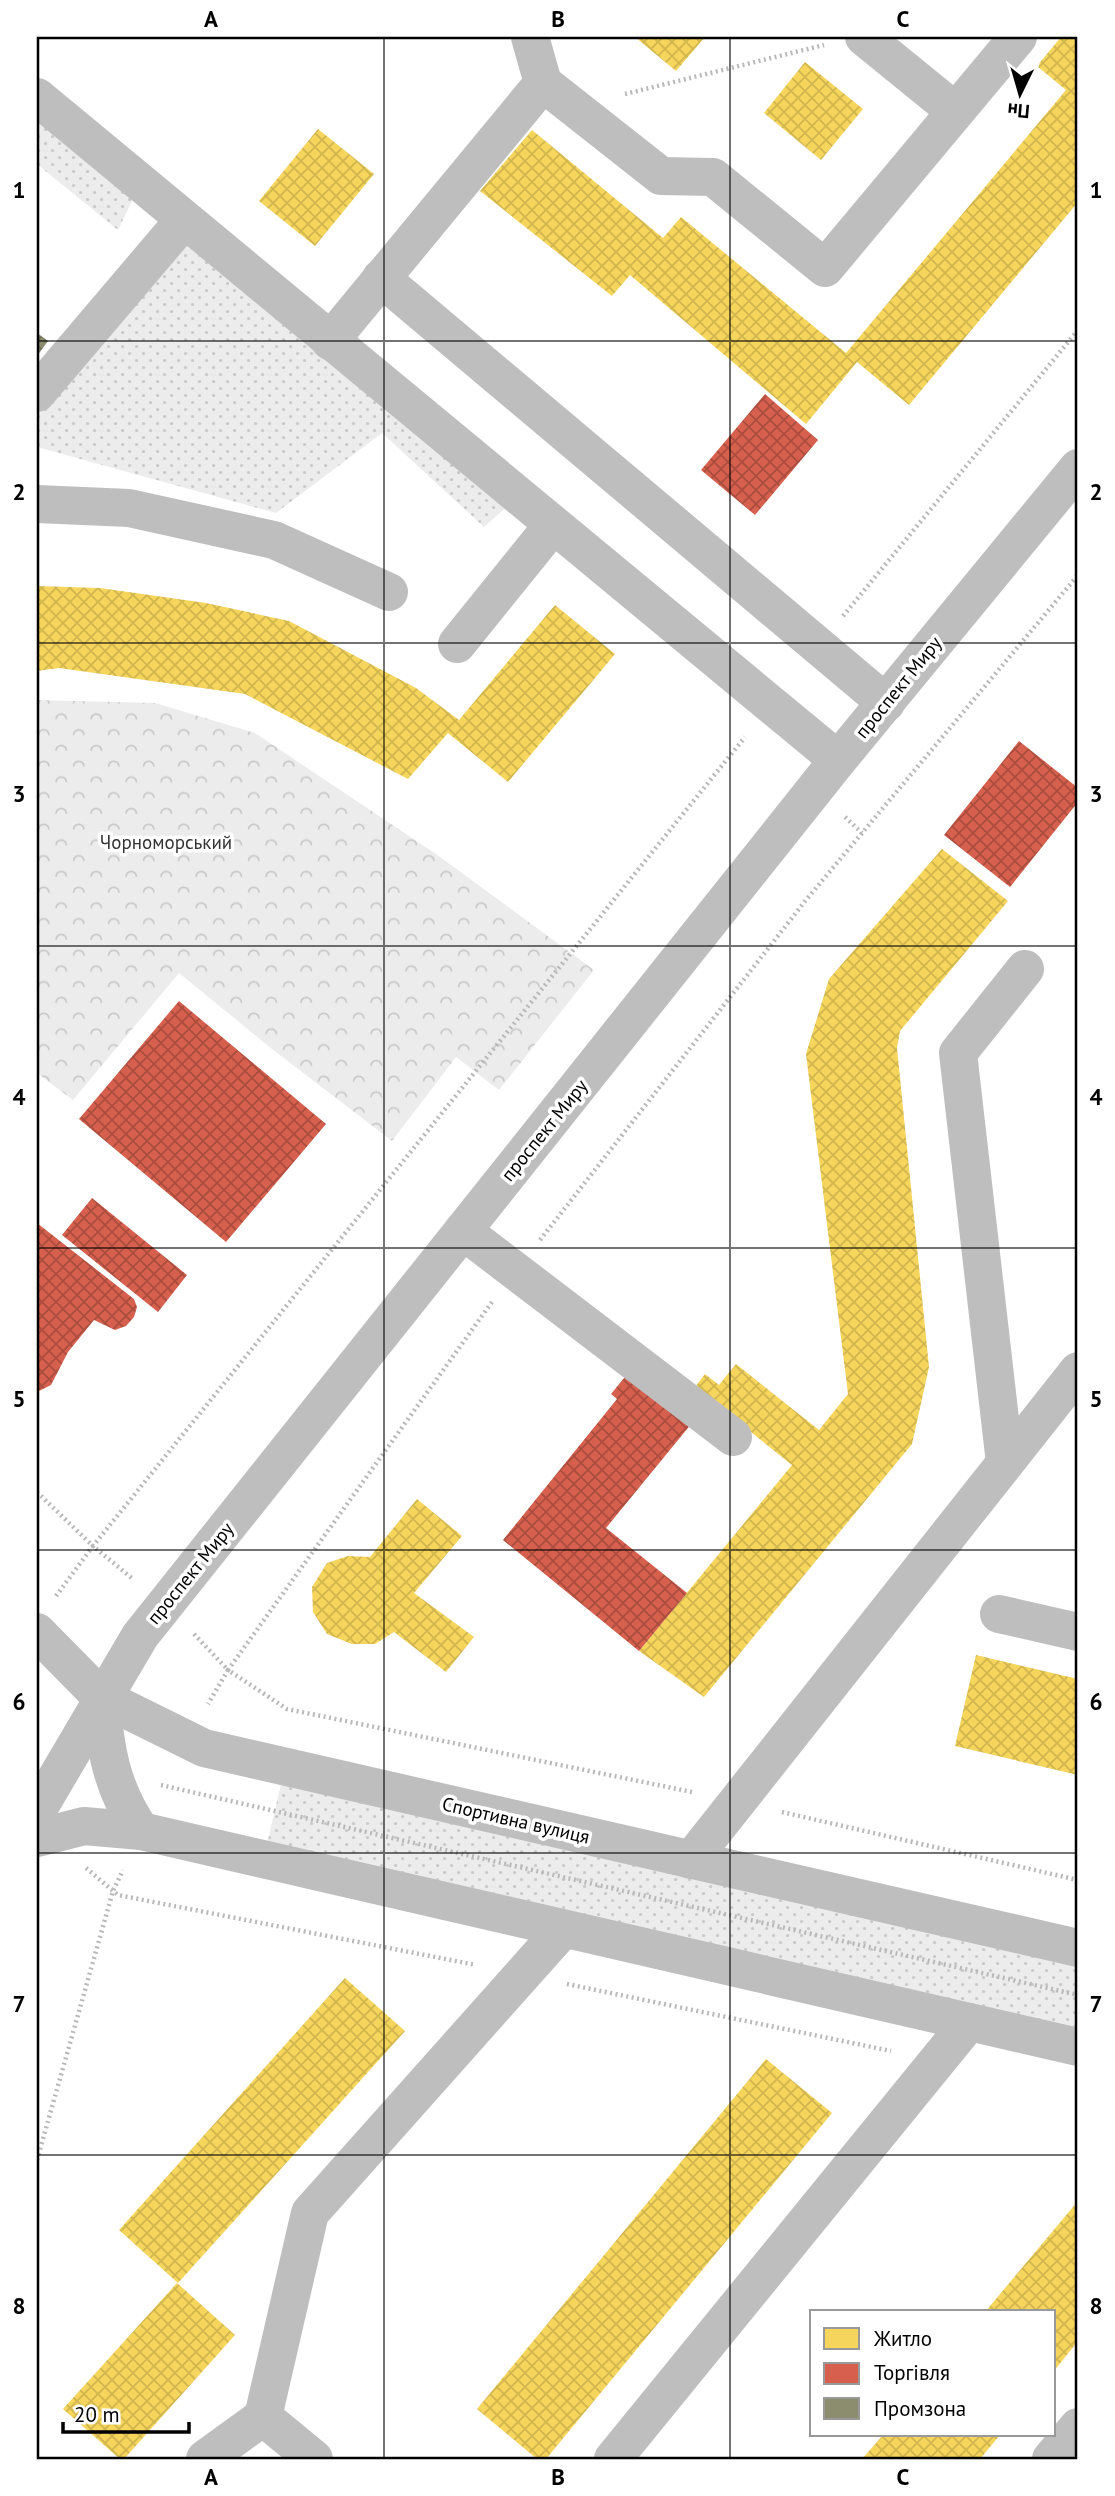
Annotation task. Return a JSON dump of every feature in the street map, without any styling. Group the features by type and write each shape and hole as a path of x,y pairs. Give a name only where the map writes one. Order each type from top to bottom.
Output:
{"street":[{"path":"530,37 544,83 661,176 713,177 825,268 1017,37"},
{"path":"847,40 956,111"},
{"path":"330,341 544,83"},
{"path":"37,97 838,760"},
{"path":"37,393 184,220"},
{"path":"381,278 886,703"},
{"name":"проспект Миру","path":"37,1811 140,1636 838,760 1078,468"},
{"path":"37,504 129,508 274,540 389,592"},
{"path":"457,644 553,525"},
{"path":"1005,1463 958,1053 1025,969"},
{"path":"463,1231 733,1437"},
{"path":"691,1860 1078,1371"},
{"path":"999,1614 1078,1632"},
{"name":"Спортивна вулиця","path":"37,1632 102,1697 204,1748 1078,1948"},
{"path":"102,1697 104,1746 124,1806 141,1831"},
{"path":"37,1838 84,1826 141,1831 1078,2047"},
{"path":"205,2459 263,2417 310,2213 563,1929"},
{"path":"613,2459 969,2022"},
{"path":"263,2417 314,2459"},
{"path":"1051,2459 1078,2427"}],"path":[{"path":"573,107 847,40"},
{"path":"818,646 1078,330"},
{"path":"1078,575 806,900 458,1345 228,1670 287,1709 737,1801 1078,1880"},
{"path":"37,1492 93,1546 771,704"},
{"path":"161,1785 1078,1995"},
{"path":"37,2160 113,1891"}],"green space":[{"path":"37,111 135,195 118,230 37,164"},
{"path":"184,220 519,496 484,527 382,433 276,513 37,447 37,391"},
{"name":"Чорноморський","path":"37,700 155,703 255,733 436,854 594,970 499,1090 456,1057 392,1141 179,973 73,1100 37,1073"},
{"path":"282,1780 1078,1961 1078,2030 267,1844"}],"building: Житло":[{"path":"635,37 705,37 676,71"},
{"path":"1061,37 1078,37 1078,202 909,405 857,362 806,424 630,275 612,296 480,191 532,130 663,238 681,217 846,353 1066,90 1037,66"},
{"path":"805,62 863,109 821,160 764,113"},
{"path":"318,129 374,174 315,246 259,201"},
{"path":"37,586 100,588 206,603 289,621 416,688 459,720 555,605 615,654 508,782 448,733 408,779 245,694 59,668 37,671"},
{"path":"942,849 1008,901 900,1031 897,1048 929,1367 912,1444 704,1697 639,1651 792,1465 695,1387 705,1374 719,1385 736,1364 819,1430 848,1394 806,1054 829,979"},
{"path":"417,1499 462,1536 414,1593 474,1637 446,1672 394,1632 375,1644 352,1644 327,1634 313,1612 312,1587 327,1563 348,1556 370,1557"},
{"path":"976,1655 1078,1679 1078,1775 955,1746"},
{"path":"345,1978 405,2031 178,2283 119,2230"},
{"path":"766,2059 832,2113 546,2459 537,2459 477,2409"},
{"path":"1078,2201 1078,2341 1056,2368 1056,2310 987,2310"},
{"path":"177,2283 235,2335 124,2459 120,2459 63,2409"},
{"path":"882,2436 999,2436 980,2459 862,2459"}],"building: Торгівля":[{"path":"765,394 818,440 755,515 701,470"},
{"path":"1019,741 1078,788 1078,802 1010,887 944,835"},
{"path":"179,1001 326,1124 226,1242 79,1119"},
{"path":"92,1198 187,1275 158,1312 62,1235"},
{"path":"37,1223 134,1299 137,1307 134,1317 126,1326 115,1330 94,1320 68,1352 51,1385 37,1392"},
{"path":"629,1372 692,1423 606,1528 687,1593 639,1651 503,1540 617,1399 611,1394"}],"building: Промзона":[{"path":"37,333 48,341 37,356"}]}
